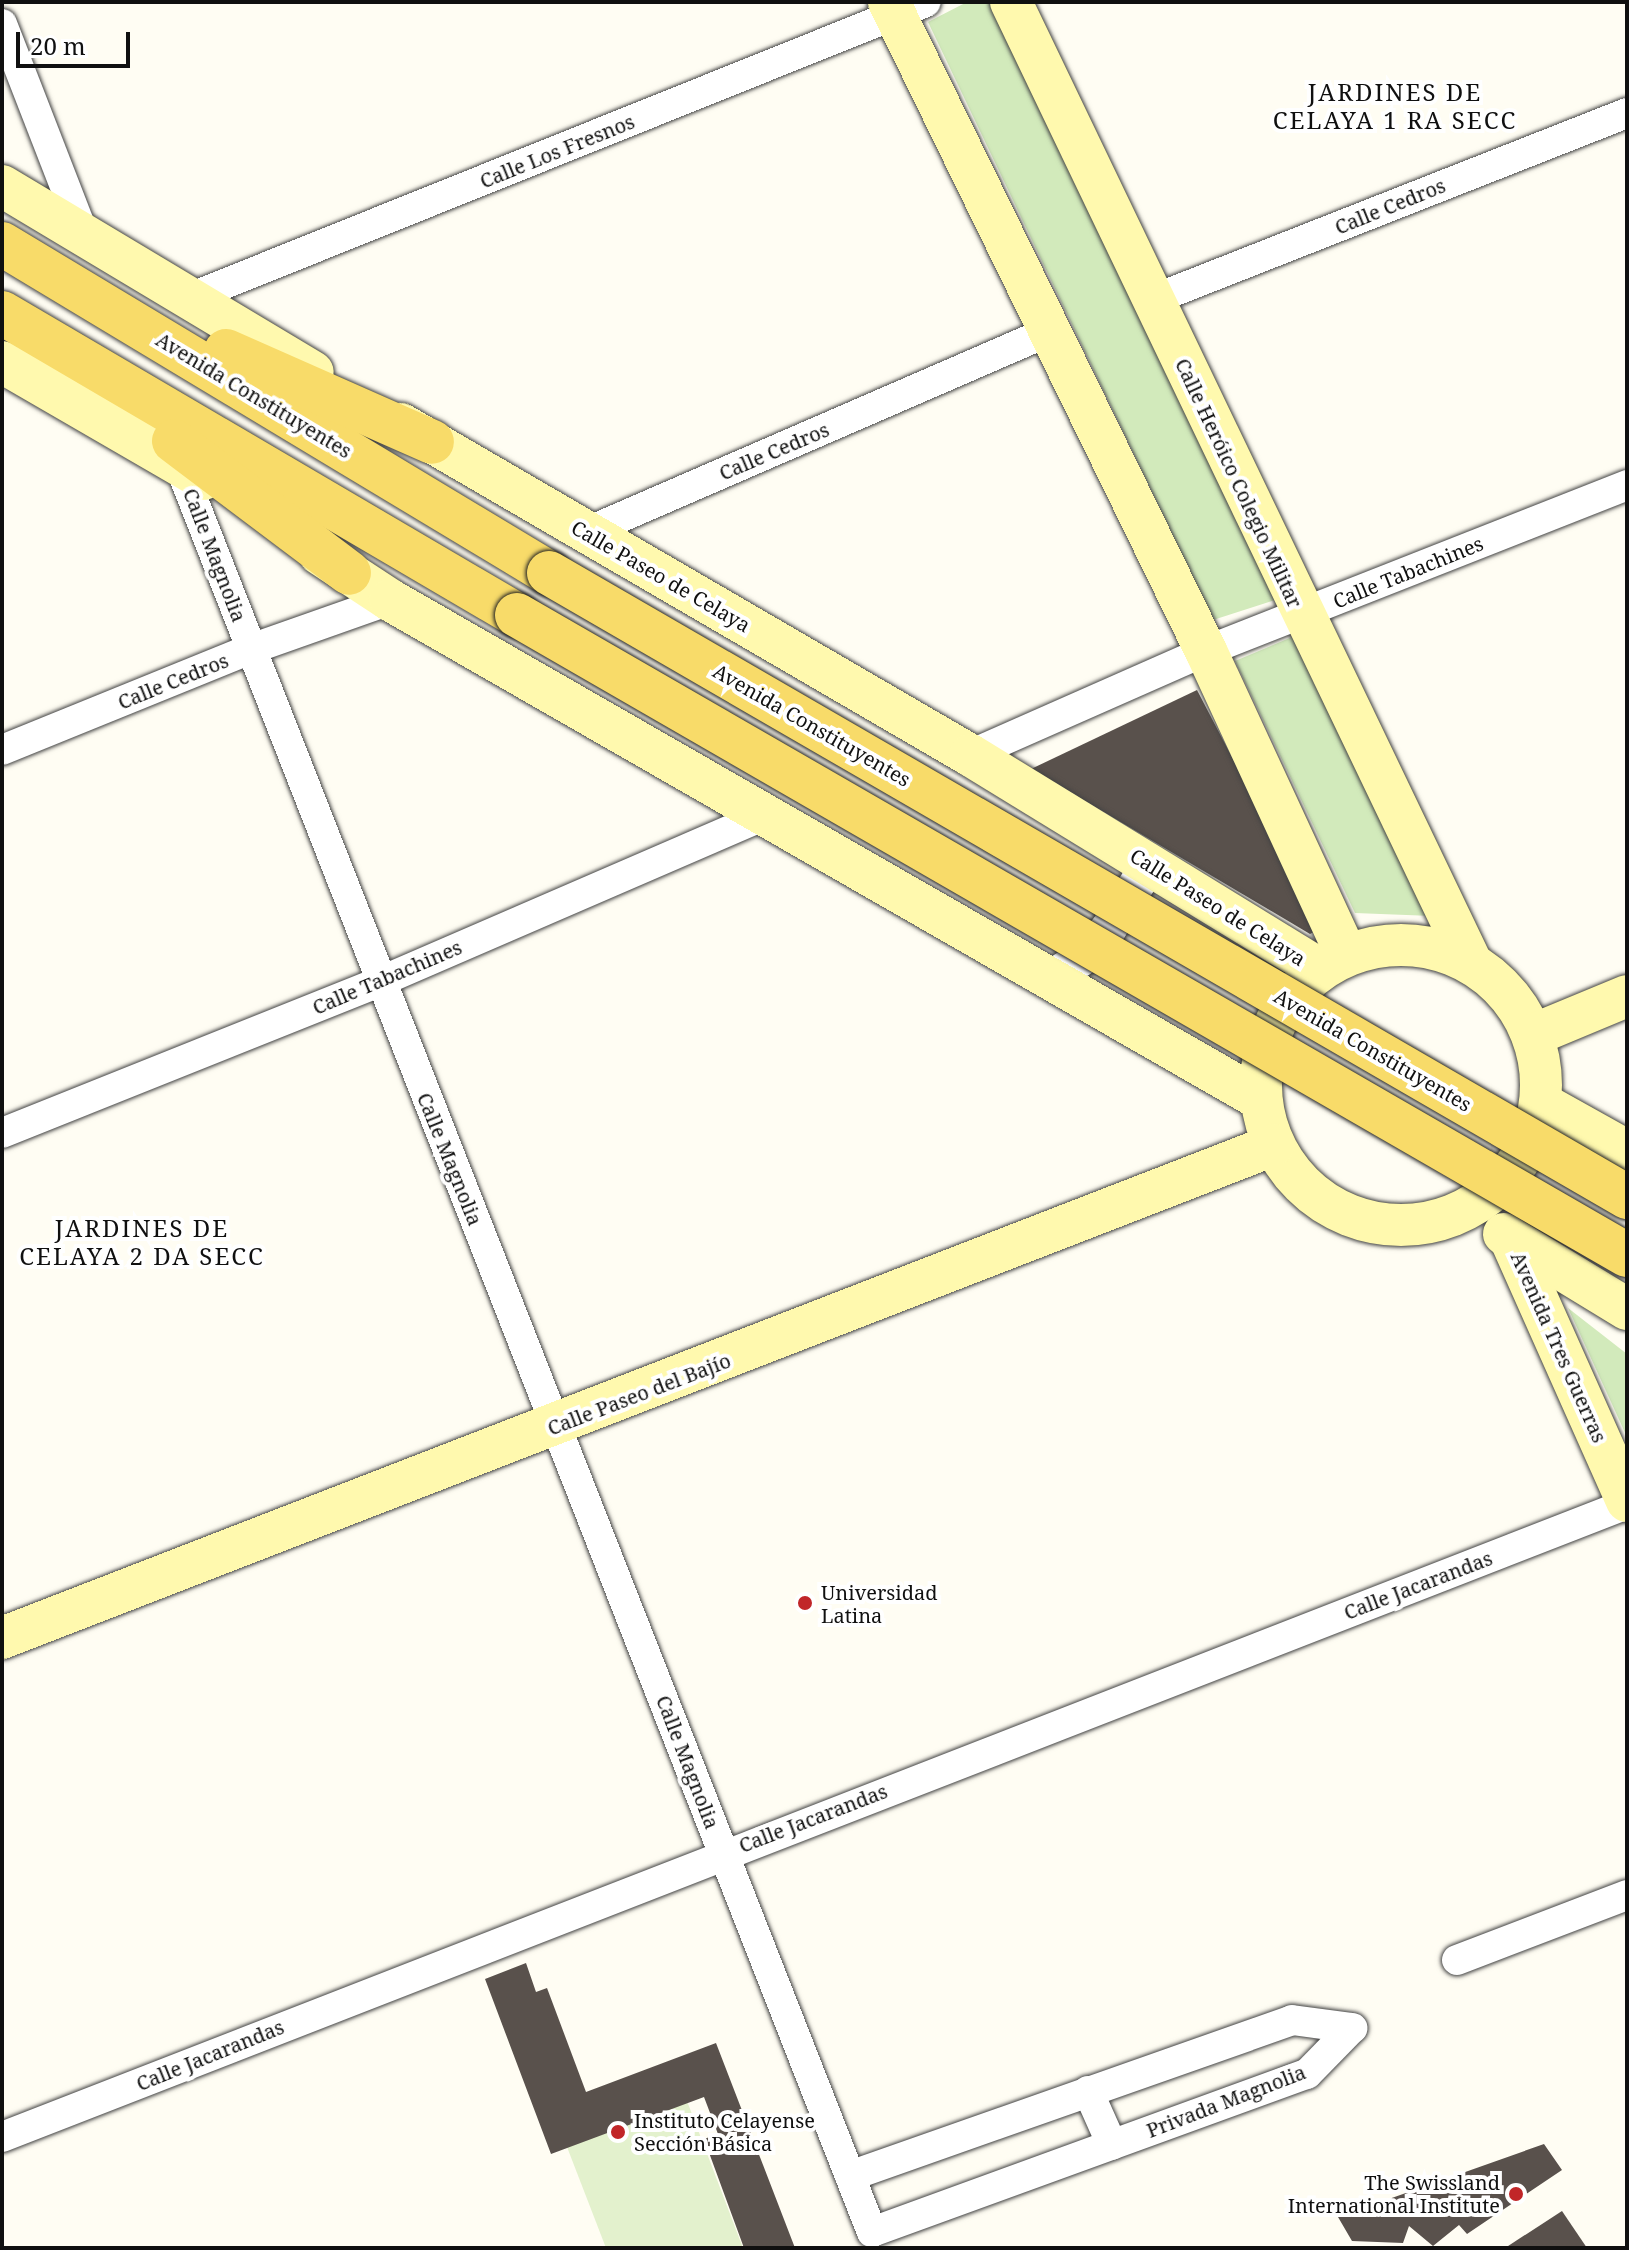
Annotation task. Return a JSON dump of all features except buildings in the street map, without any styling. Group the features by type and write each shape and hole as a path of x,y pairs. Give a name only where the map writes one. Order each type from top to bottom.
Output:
{"main road":[{"name":"Calle Heróico Colegio Militar","path":"1011,2 1301,615 1471,962"},
{"path":"904,6 1050,331 1206,651 1332,962"},
{"name":"Calle Paseo de Celaya","path":"2,186 187,299 970,755 1149,865 1332,962"},
{"name":"Avenida Constituyentes","path":"2,244 549,573 1627,1197"},
{"path":"51,273 432,442"},
{"path":"6,315 349,573"},
{"path":"6,315 517,615 1627,1255"},
{"path":"2,362 179,464 390,600 768,814 1260,1099"},
{"path":"1388,944 1417,946 1471,962 1508,994 1533,1035 1541,1068 1541,1103 1532,1137 1517,1166 1494,1192 1465,1211 1422,1224 1377,1224 1335,1209 1299,1183 1274,1145 1260,1099 1262,1062 1272,1026 1292,995 1332,962 1388,944"},
{"path":"1533,1035 1627,996"},
{"path":"1541,1103 1627,1151"},
{"name":"Calle Paseo del Bajío","path":"2,1638 559,1426 1274,1145"},
{"path":"1465,1211 1627,1309"},
{"name":"Avenida Tres Guerras","path":"1510,1238 1627,1502"}],"street":[{"name":"Calle Los Fresnos","path":"187,299 904,6"},
{"path":"2,24 83,233"},
{"name":"Calle Cedros","path":"1152,300 1627,113"},
{"name":"Calle Cedros","path":"587,532 1050,331"},
{"name":"Calle Magnolia","path":"179,464 379,982 559,1426 723,1853"},
{"name":"Calle Tabachines","path":"970,755 1206,651 1627,485"},
{"name":"Calle Cedros","path":"2,750 251,649 390,600"},
{"name":"Calle Tabachines","path":"2,1133 379,982 768,814"},
{"path":"1052,978 1083,957 1109,928 1149,865"},
{"name":"Calle Jacarandas","path":"2,2137 1627,1502"},
{"name":"Privada Magnolia","path":"723,1853 872,2232 1307,2074 1352,2028 1292,2020 850,2176"},
{"path":"1457,1960 1627,1895"},
{"path":"1088,2091 1112,2145"}],"green space":[{"path":"967,2 996,2 1278,599 1213,620 928,22"},
{"path":"1292,637 1432,916 1355,913 1235,661"},
{"path":"1568,1308 1627,1354 1627,1437"},
{"path":"687,2101 743,2248 606,2248 567,2147"}],"place":[{"name":"Universidad Latina","path":"805,1603"},
{"name":"Instituto Celayense Sección Básica","path":"618,2132"},
{"name":"The Swissland International Institute","path":"1516,2194"}],"district":[{"name":"JARDINES DE CELAYA 1 RA SECC","path":"1395,106"},
{"name":"JARDINES DE CELAYA 2 DA SECC","path":"142,1242"}]}
